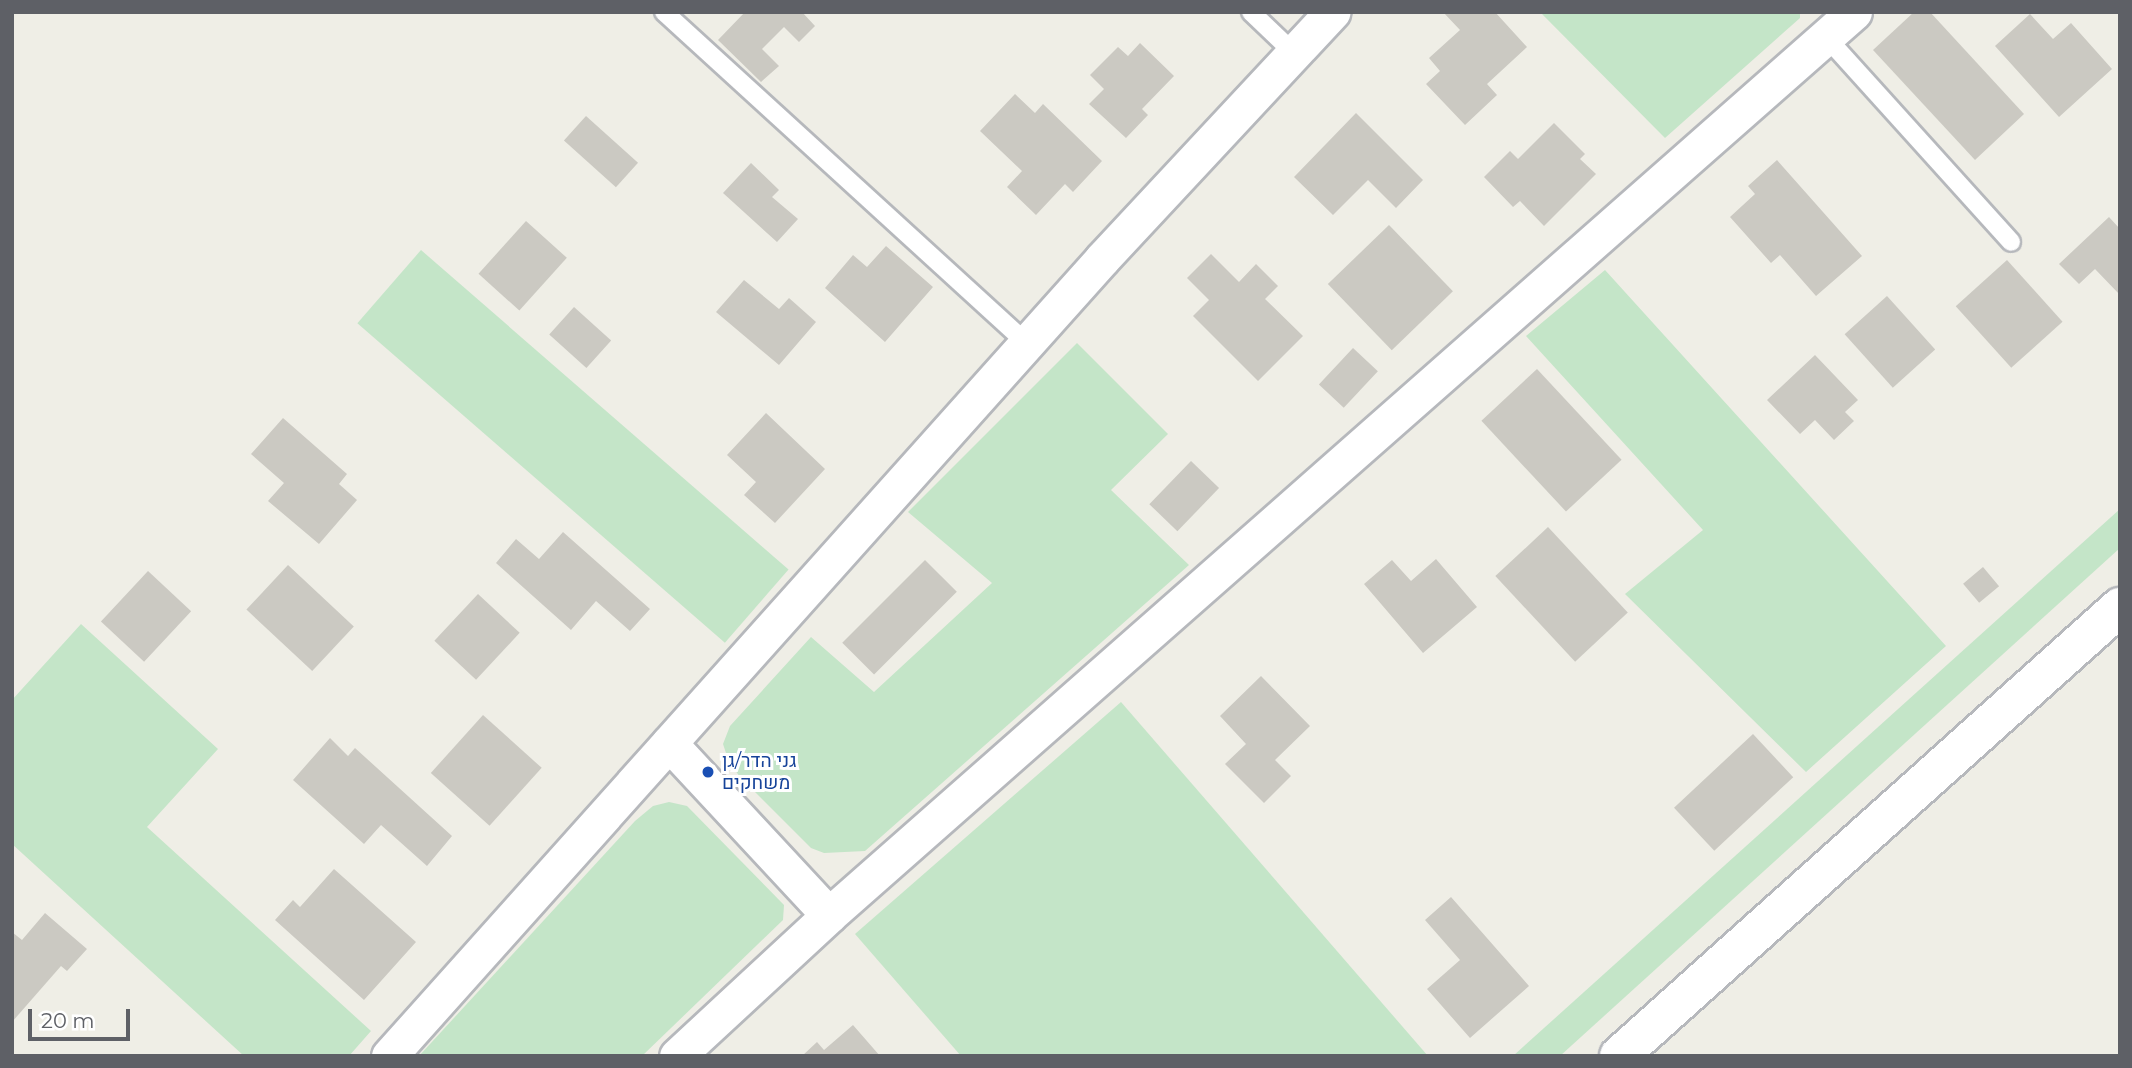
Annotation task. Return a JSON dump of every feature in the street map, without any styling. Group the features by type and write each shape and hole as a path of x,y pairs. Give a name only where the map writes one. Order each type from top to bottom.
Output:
{"main road":[{"path":"1619,1056 2120,607"}],"street":[{"path":"389,1056 1027,343 1332,12"},
{"path":"677,1056 829,915 1854,12"},
{"path":"669,743 829,915"}],"lane":[{"path":"664,12 1027,343"},
{"path":"1251,12 1294,53"},
{"path":"1826,37 2011,242"}],"green space":[{"path":"1540,12 1800,12 1800,18 1665,138"},
{"path":"421,250 789,570 725,643 357,323"},
{"path":"1605,270 1946,646 1806,772 1625,594 1703,530 1526,336"},
{"path":"1077,343 1168,434 1111,490 1189,565 865,851 824,853 811,848 740,777 729,762 723,744 730,726 811,637 874,692 992,583 908,512"},
{"path":"2120,509 2120,548 1560,1056 1513,1056"},
{"path":"81,624 218,749 147,827 371,1031 349,1056 244,1056 12,844 12,700"},
{"path":"1121,702 1428,1056 961,1056 855,934"},
{"path":"669,802 687,806 784,905 783,920 642,1056 419,1056 635,821 653,806"}],"building":[{"path":"745,12 802,12 815,26 799,42 784,27 762,49 779,66 761,82 718,40"},
{"path":"1443,12 1495,12 1527,47 1487,84 1497,95 1465,125 1426,84 1440,71 1429,58 1460,30"},
{"path":"1914,12 1930,12 2024,114 1975,160 1873,50"},
{"path":"2030,14 2053,39 2071,23 2112,69 2059,117 1995,46"},
{"path":"1140,43 1174,76 1142,109 1148,115 1126,138 1089,104 1104,89 1090,75 1118,47 1128,56"},
{"path":"1015,94 1035,113 1043,104 1102,161 1073,192 1065,184 1036,215 1007,187 1022,171 980,131"},
{"path":"1356,113 1423,180 1396,208 1368,180 1333,215 1294,177"},
{"path":"586,116 638,163 616,187 564,141"},
{"path":"1554,123 1585,154 1580,159 1596,174 1544,226 1520,201 1513,207 1484,177 1510,151 1518,159"},
{"path":"1777,160 1862,256 1816,296 1780,255 1771,263 1730,217 1755,194 1748,186"},
{"path":"751,163 779,190 772,197 798,219 777,242 723,193"},
{"path":"2109,217 2120,229 2120,295 2095,269 2079,284 2059,264"},
{"path":"526,221 567,258 519,311 478,274"},
{"path":"1389,225 1453,291 1392,350 1328,284"},
{"path":"886,246 933,287 885,342 825,288 853,255 867,267"},
{"path":"1211,254 1239,282 1256,264 1278,286 1265,299 1303,336 1258,381 1193,316 1209,300 1187,278"},
{"path":"2007,260 2063,322 2011,368 1956,306"},
{"path":"744,280 779,309 789,298 816,322 779,365 716,312"},
{"path":"1887,296 1935,350 1893,388 1845,334"},
{"path":"574,307 611,340 586,368 549,334"},
{"path":"1353,348 1378,371 1344,408 1319,385"},
{"path":"1815,355 1858,400 1845,412 1854,421 1834,440 1815,420 1800,434 1767,400"},
{"path":"1537,369 1622,460 1566,512 1481,421"},
{"path":"766,413 825,469 775,523 744,495 756,482 727,455"},
{"path":"283,418 347,474 339,484 357,500 319,544 268,501 284,483 251,454"},
{"path":"1191,461 1219,488 1177,531 1149,504"},
{"path":"1548,527 1628,613 1575,662 1495,576"},
{"path":"563,532 650,609 630,631 596,601 571,630 496,563 516,539 539,559"},
{"path":"1436,559 1477,607 1423,653 1364,584 1392,560 1411,581"},
{"path":"925,560 957,592 874,675 842,643"},
{"path":"288,565 354,626 312,671 246,610"},
{"path":"1983,567 1999,586 1979,603 1963,584"},
{"path":"148,571 191,611 144,662 101,621"},
{"path":"478,594 520,633 476,680 434,641"},
{"path":"1261,676 1310,726 1275,760 1291,776 1264,803 1225,764 1246,744 1220,716"},
{"path":"483,715 542,768 490,826 431,773"},
{"path":"1753,734 1793,777 1714,851 1674,808"},
{"path":"330,738 348,756 355,748 452,836 427,866 381,825 364,844 293,780"},
{"path":"334,869 416,942 364,1000 275,920 293,900 300,907"},
{"path":"1451,897 1529,986 1470,1038 1427,989 1460,960 1425,920"},
{"path":"45,913 87,949 67,971 61,966 12,1022 12,932 22,940"},
{"path":"853,1025 880,1056 802,1056 817,1042 824,1050"}],"place":[{"name":"גני הדר/גן משחקים","path":"708,772"}]}
